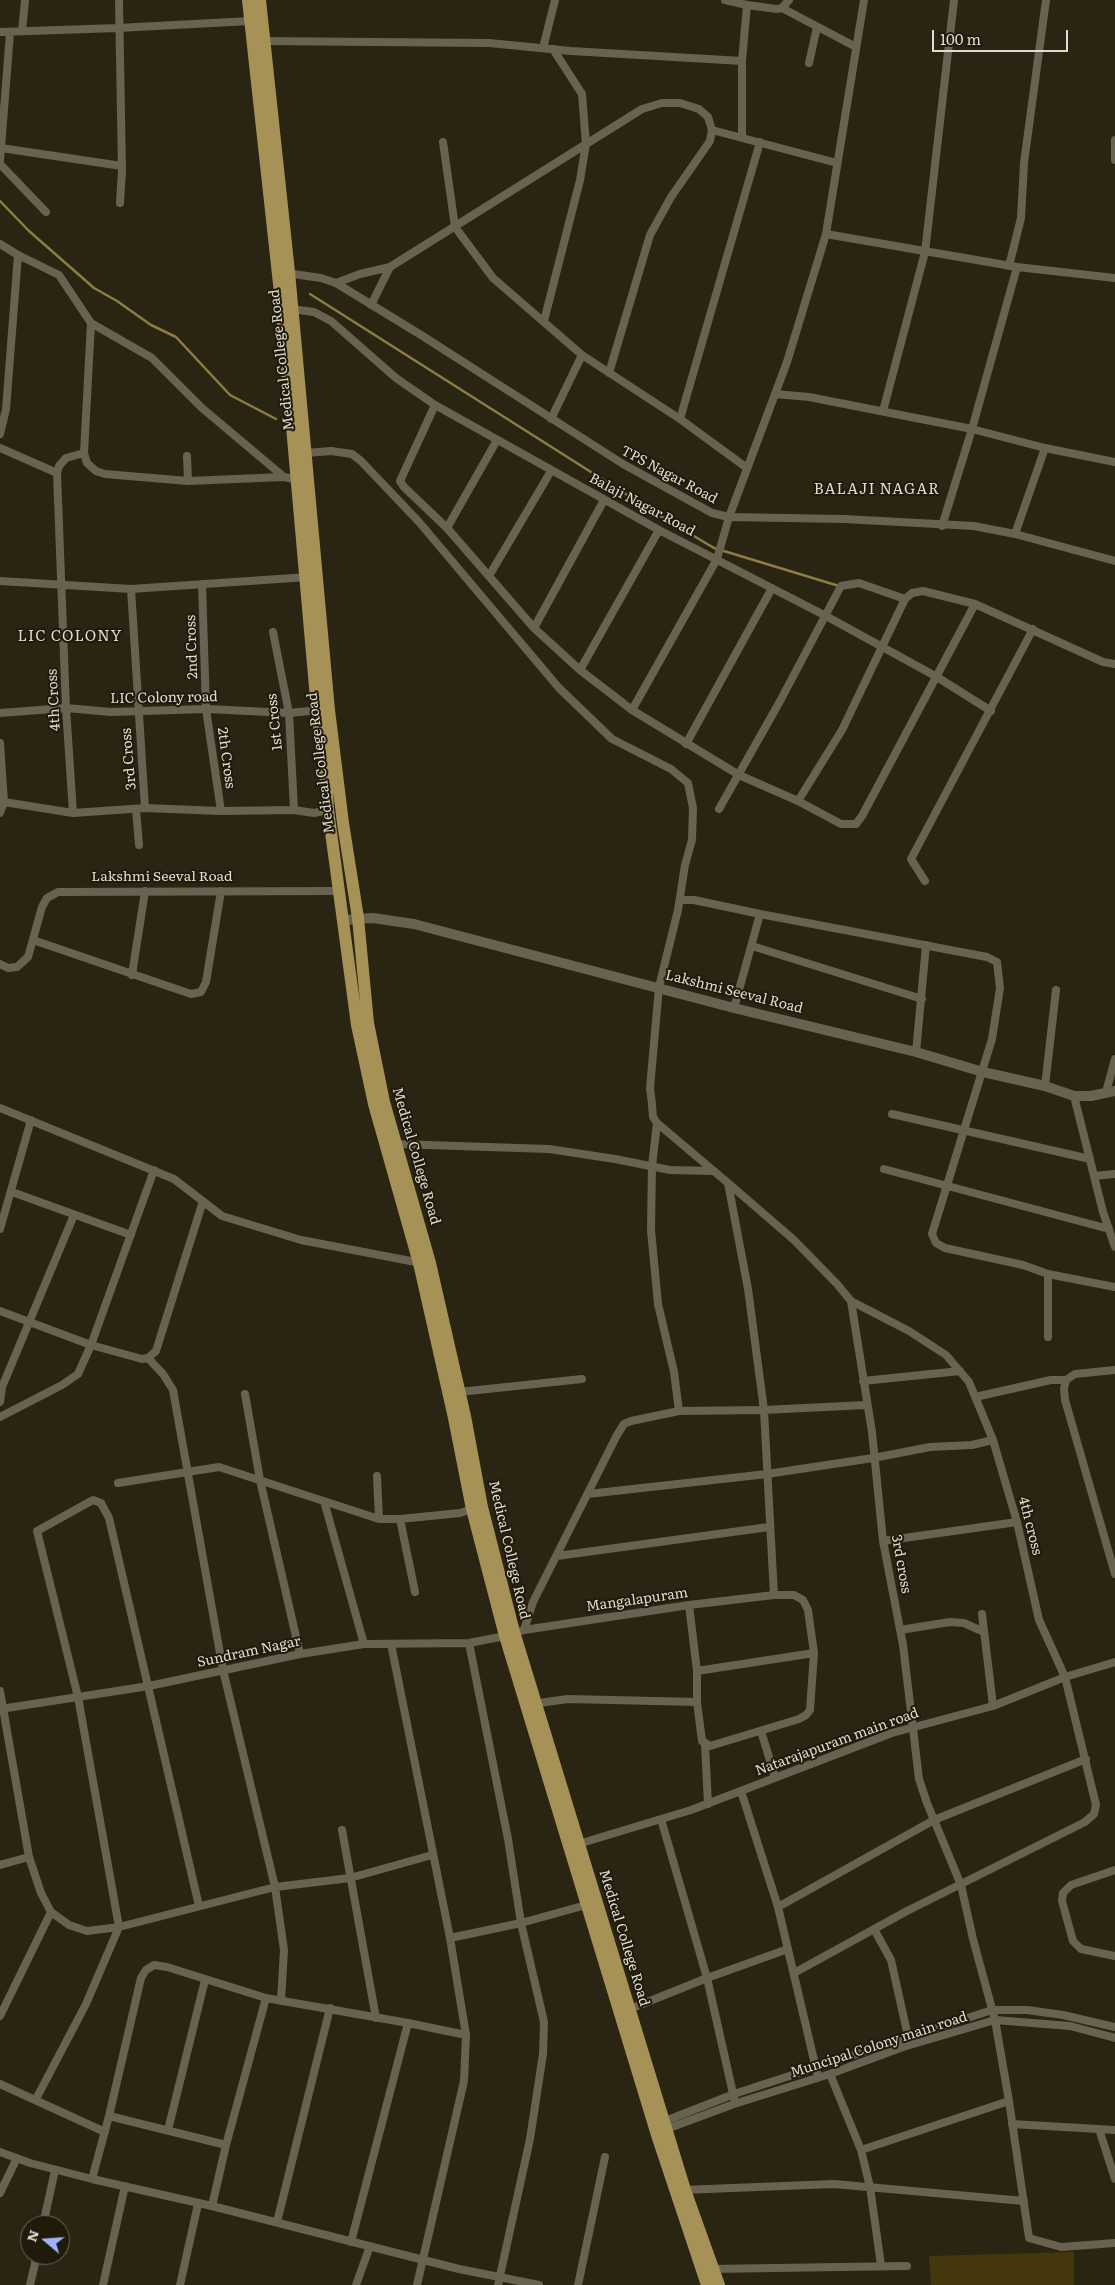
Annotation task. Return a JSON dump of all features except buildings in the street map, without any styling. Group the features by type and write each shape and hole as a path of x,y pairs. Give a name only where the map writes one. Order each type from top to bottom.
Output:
{"main road":[{"name":"Medical College Road","path":"248,0 250,21 257,41"},
{"name":"Medical College Road","path":"260,0 257,41 306,453 312,577 323,710 328,810 344,920 363,1024 374,1104 425,1263 472,1509 514,1633"},
{"name":"Medical College Road","path":"288,304 298,480 312,577"},
{"name":"Medical College Road","path":"323,710 358,918 363,1024 384,1102 398,1144 425,1263 459,1392 482,1507 530,1705 573,1846 630,2009 667,2124 680,2190"},
{"name":"Medical College Road","path":"573,1846 586,1905 656,2135 680,2190 708,2269 720,2285"},
{"name":"Medical College Road","path":"707,2285 708,2269"}],"street":[{"path":"22,31 25,0"},
{"path":"119,0 118,28 122,166 120,203"},
{"path":"543,48 555,0"},
{"path":"726,0 747,5 782,8 856,47"},
{"path":"782,8 789,0"},
{"path":"632,710 718,556 729,517 788,362 826,234 864,0"},
{"path":"882,411 925,252 954,0"},
{"path":"1009,266 1021,218 1024,163 1046,0"},
{"path":"742,137 742,60 747,5"},
{"path":"0,32 250,21"},
{"path":"808,64 817,27"},
{"path":"0,160 10,33"},
{"path":"257,41 489,43 553,49 742,60"},
{"path":"544,321 580,180 586,144 582,94 553,49"},
{"path":"336,283 360,274 390,267 642,109 662,103 680,103 699,110 708,117 712,130 710,140 671,196 650,235 609,373"},
{"path":"712,130 837,163"},
{"path":"1115,140 1115,160"},
{"path":"444,142 455,227 493,278 582,355 680,419 747,468"},
{"path":"680,419 760,142"},
{"path":"1,148 122,166"},
{"path":"0,164 46,212"},
{"path":"826,234 1009,266 1115,278"},
{"path":"0,244 18,256 59,275 91,323 152,358 202,408 284,477"},
{"path":"0,434 6,409 18,256"},
{"path":"371,305 390,267"},
{"path":"942,526 972,429 1017,267"},
{"name":"TPS Nagar Road","path":"284,278 336,283 551,419 655,482 712,513 729,517 844,519 942,526 974,526 1015,534 1115,561"},
{"name":"Balaji Nagar Road","path":"288,304 314,312 332,321 396,378 435,406 659,530 718,556 772,588 937,677 991,711"},
{"path":"91,323 84,453 87,463 96,471 188,481 284,477 298,480"},
{"path":"551,419 582,355"},
{"path":"775,394 882,411 972,429 1046,448 1115,462"},
{"path":"435,406 400,481 448,528 534,628 580,670 632,710 739,774 798,801 841,824 856,824 870,803 975,604"},
{"path":"448,528 496,440"},
{"path":"0,448 57,473 59,466 66,458 84,453"},
{"path":"1015,534 1046,448"},
{"path":"306,453 331,451 352,454 361,461 419,522 559,688 612,739 671,769 688,784 693,808 692,840 659,987 650,1088 653,1117 657,1123 794,1240 837,1284 850,1301"},
{"path":"187,456 188,481"},
{"path":"489,576 551,471"},
{"name":"4th Cross","path":"57,473 66,708 73,813"},
{"path":"534,628 604,500"},
{"path":"580,670 659,530"},
{"path":"0,581 131,589 312,577"},
{"path":"719,808 842,586 859,583 905,599"},
{"name":"2nd Cross","path":"202,584 206,709"},
{"path":"686,744 772,588"},
{"name":"3rd Cross","path":"131,589 137,710 145,808"},
{"path":"798,801 842,730 905,599 912,592 923,591 975,604 1103,662 1115,664"},
{"path":"925,881 911,859 1033,629"},
{"name":"1st Cross","path":"273,632 289,713 294,810"},
{"name":"LIC Colony road","path":"0,713 66,708 111,712 206,709 289,713 323,710"},
{"name":"2th Cross","path":"206,709 221,811"},
{"path":"0,743 4,802 0,813"},
{"path":"4,802 73,813 136,808 221,811 294,810 314,813 328,810"},
{"path":"136,808 139,845"},
{"path":"132,976 146,891"},
{"path":"33,940 132,976 191,994 200,992 206,982 221,891"},
{"name":"Lakshmi Seeval Road","path":"0,964 8,968 17,967 28,957 42,907 47,898 58,892 340,891"},
{"path":"680,900 694,900 926,945 987,957 997,962 1000,973 1000,988 992,1039 932,1234 936,1243 945,1248 1024,1265 1048,1274 1115,1287"},
{"path":"734,1008 760,914"},
{"name":"Lakshmi Seeval Road","path":"344,920 373,918 414,924 734,1008 916,1052 983,1072 1045,1086 1074,1096 1091,1096 1110,1091"},
{"path":"916,1052 926,945"},
{"path":"752,946 922,999"},
{"path":"1045,1086 1056,990"},
{"path":"1110,1091 1115,1059"},
{"path":"1074,1096 1094,1176 1115,1247"},
{"path":"0,1108 174,1179 222,1216 301,1240 425,1263"},
{"path":"892,1114 1090,1159"},
{"path":"0,1230 31,1120"},
{"path":"657,1123 652,1166 651,1230 658,1304 674,1372 679,1411"},
{"path":"398,1144 549,1150 670,1170 714,1171"},
{"path":"884,1169 1109,1229"},
{"path":"0,1417 78,1374 91,1345 154,1170"},
{"path":"1094,1176 1115,1174"},
{"path":"728,1183 748,1290 764,1410 774,1595"},
{"path":"12,1192 131,1235"},
{"path":"0,1311 91,1345 142,1359 148,1358 156,1352 202,1201"},
{"path":"0,1402 2,1387 74,1215"},
{"path":"1048,1274 1048,1338"},
{"name":"4th cross","path":"850,1301 909,1331 946,1354 969,1382 993,1440 1017,1522 1040,1620 1065,1677 1095,1794 1094,1814 1085,1822 961,1885"},
{"name":"3rd cross","path":"850,1301 872,1432 873,1458 884,1541 911,1702 919,1779 961,1885 992,2010 1009,2101 1029,2238 1061,2247 1115,2243"},
{"path":"148,1358 163,1374 173,1390 223,1670 275,1887 284,1950 281,2001"},
{"path":"975,1397 1051,1380 1066,1380 1075,1374 1115,1370"},
{"path":"863,1381 960,1371"},
{"path":"459,1392 582,1380"},
{"path":"1066,1380 1065,1400 1115,1574"},
{"path":"245,1394 260,1480 300,1654"},
{"path":"514,1633 533,1602 624,1424 679,1411 764,1410 866,1405"},
{"path":"588,1494 767,1474 873,1458 921,1448 972,1445 993,1440"},
{"path":"118,1483 218,1467 379,1519 400,1519 460,1513 472,1509"},
{"path":"377,1476 379,1519"},
{"path":"36,2099 86,2004 119,1927 78,1697 37,1531 93,1500 101,1502 109,1518 199,1906"},
{"path":"324,1501 364,1644"},
{"path":"400,1519 415,1592"},
{"path":"884,1541 1017,1522"},
{"path":"557,1556 770,1527"},
{"name":"Mangalapuram","path":"514,1633 689,1605 774,1595 794,1595 803,1600 808,1610 814,1653"},
{"path":"689,1605 697,1671 696,1702 702,1741 706,1745 708,1804"},
{"path":"982,1614 993,1706"},
{"path":"900,1630 950,1622 964,1622 984,1632"},
{"name":"Sundram Nagar","path":"2,1708 149,1686 300,1654 364,1644 469,1642 514,1633"},
{"path":"469,1642 508,1839 521,1923 544,2022 543,2054 530,2139 499,2281"},
{"path":"391,1644 450,1938 466,2035 464,2081 417,2285"},
{"path":"697,1671 814,1653 810,1710 806,1715 718,1744 706,1745"},
{"name":"Natarajapuram main road","path":"573,1846 708,1804 775,1777 913,1727 993,1706 1065,1677 1115,1662"},
{"path":"0,1691 29,1857 41,1893 51,1912 69,1925 87,1931 119,1927 275,1887 350,1878 432,1855"},
{"path":"530,1705 568,1699 696,1702"},
{"path":"761,1731 775,1777"},
{"path":"778,1907 934,1820 1086,1759"},
{"path":"741,1791 778,1907 819,2078"},
{"path":"661,1819 707,1978 734,2094 734,2104"},
{"path":"342,1830 376,2018"},
{"path":"0,1866 29,1857"},
{"path":"1115,1870 1071,1885 1063,1893 1062,1901 1073,1941 1081,1949 1115,1956"},
{"path":"794,1973 874,1929 961,1885"},
{"path":"450,1938 521,1923 586,1905"},
{"path":"0,2016 51,1912"},
{"path":"874,1929 891,1960 910,2045"},
{"path":"630,2009 707,1978 788,1949"},
{"path":"92,2179 109,2116 141,1978 146,1970 154,1965 167,1967 266,1998 330,2008 466,2035"},
{"path":"168,2130 205,1980"},
{"path":"212,2206 226,2145 266,1998"},
{"path":"276,2222 330,2008"},
{"path":"667,2124 734,2094 816,2069 908,2036 992,2010 1027,2010 1062,2015 1115,2028"},
{"name":"Muncipal Colony main road","path":"656,2135 667,2124 819,2078 910,2045 994,2020 1070,2026 1115,2038"},
{"path":"351,2242 408,2023"},
{"path":"830,2074 860,2150 870,2187 881,2265"},
{"path":"0,2084 105,2132"},
{"path":"860,2150 1009,2101"},
{"path":"109,2116 226,2145"},
{"path":"1012,2124 1115,2130"},
{"path":"1099,2129 1115,2179"},
{"path":"0,2152 55,2170 276,2222 422,2259 499,2281 539,2285"},
{"path":"578,2285 605,2157"},
{"path":"0,2193 18,2158"},
{"path":"45,2215 55,2170"},
{"path":"680,2190 834,2184 1024,2201"},
{"path":"103,2285 125,2186"},
{"path":"180,2285 198,2204"},
{"path":"356,2285 370,2246"},
{"path":"30,2285 35,2265"},
{"path":"708,2269 907,2266"}],"shaded area":[{"path":"1074,2252 1074,2285 931,2285 929,2256"}],"waterway":[{"path":"0,201 29,231 94,288 117,301 151,325 176,337 230,395 276,419"},
{"path":"310,294 714,548 839,586"}],"district":[{"name":"BALAJI NAGAR","path":"877,490"},
{"name":"LIC COLONY","path":"70,637"}]}
